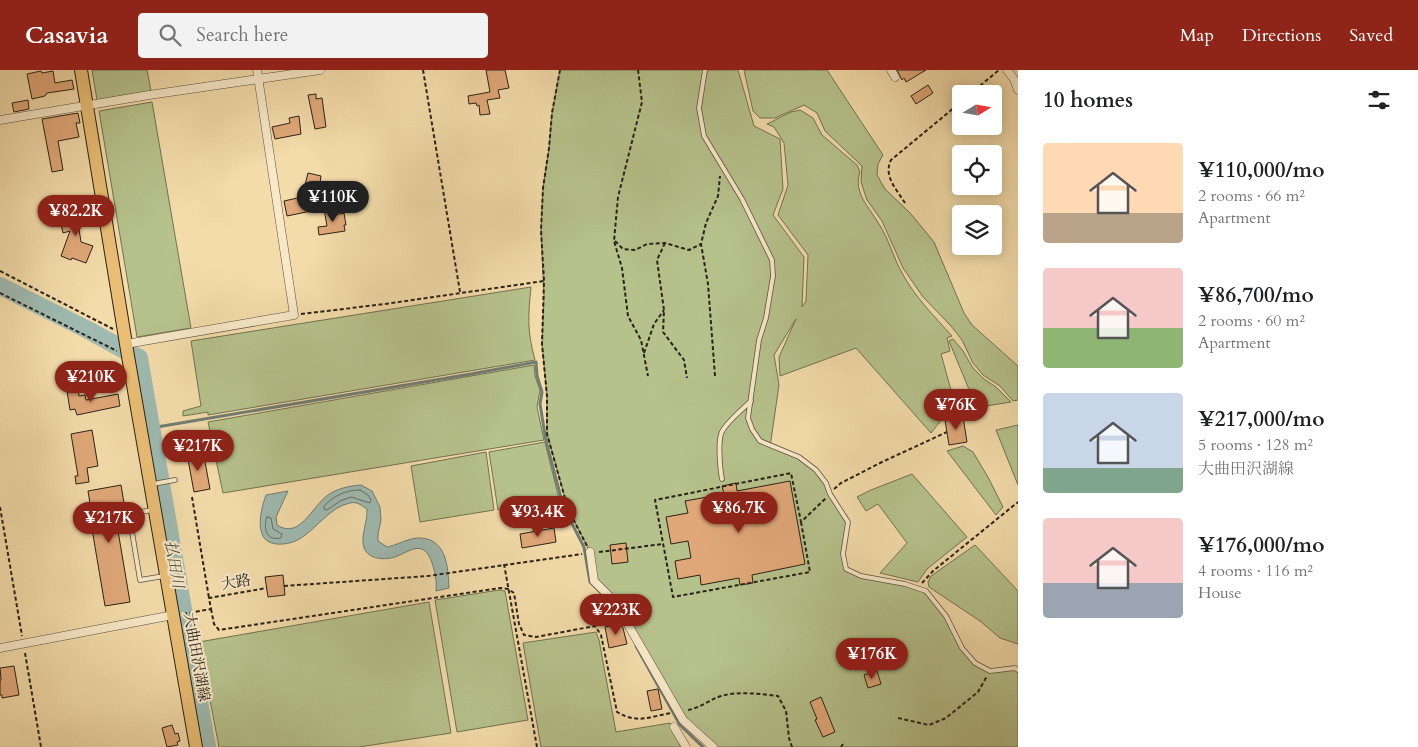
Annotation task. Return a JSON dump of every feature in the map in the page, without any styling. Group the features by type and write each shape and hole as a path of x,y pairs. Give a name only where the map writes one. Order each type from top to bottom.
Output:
{"main road":[{"name":"大曲田沢湖線","path":"81,70 123,328 196,747"}],"street":[{"path":"127,351 294,315 257,70"},
{"path":"0,120 149,95 320,70"},
{"path":"1007,70 1014,79 1018,90"},
{"path":"590,552 594,581 615,602 683,720 713,747"},
{"path":"0,648 173,615"},
{"path":"674,727 686,747"}],"lane":[{"path":"705,70 699,108 704,136 742,199 772,260 773,276 766,318 759,340 748,418 752,429 760,441 799,457 822,477 830,494 848,522 844,554 846,569 861,576 905,584 926,591 946,616 962,648 975,663 990,672 1015,668 1018,670"},
{"path":"722,479 720,467 721,434 735,416 751,401"},
{"path":"150,484 175,480"},
{"path":"155,510 129,514 140,580 166,576"}],"path":[{"path":"423,70 461,293"},
{"path":"560,70 552,113 540,230 544,281 542,344 547,396 547,434 568,509 590,552"},
{"path":"638,70 642,102 618,197 614,240 622,268 628,316 641,340 648,376"},
{"path":"981,85 999,70"},
{"path":"905,203 892,184 888,174 891,160 952,109"},
{"path":"715,376 708,284 701,244 706,222 718,196 720,175"},
{"path":"614,240 623,249 635,250 647,244 665,243 690,250 701,244"},
{"path":"665,243 657,260 664,310 663,332 684,360 687,378"},
{"path":"0,271 112,329 123,328"},
{"path":"294,315 544,281"},
{"path":"0,293 127,351"},
{"path":"644,355 654,324 664,310"},
{"path":"801,522 841,482 947,432"},
{"path":"791,473 810,572 673,597 663,544 655,500 791,473"},
{"path":"192,497 210,598"},
{"path":"920,589 925,579 933,571 1018,502"},
{"path":"0,507 40,747"},
{"path":"284,586 428,576 590,552 663,544"},
{"path":"504,564 537,747"},
{"name":"大路","path":"191,612 211,609 210,598 267,588"},
{"path":"211,609 214,624 219,630 500,588 508,589 514,594 519,624 524,635 536,637 595,626 601,634 617,712 629,719 641,719 666,714"},
{"path":"898,718 929,724 946,718 978,692 990,672"},
{"path":"678,712 696,709 722,695 754,693 778,696 786,711 792,747"}],"green space":[{"path":"92,70 147,70 151,91 97,100"},
{"path":"560,70 738,70 754,126 780,139 783,189 773,215 804,257 802,307 806,301 808,255 778,215 788,185 784,143 774,127 767,124 791,112 800,110 813,118 822,135 857,165 860,172 858,180 860,193 882,230 907,282 952,336 947,338 950,351 941,354 954,401 952,411 942,419 931,433 856,348 780,376 779,357 796,319 774,355 779,385 770,447 799,457 822,477 848,522 843,554 847,569 861,576 926,591 946,616 962,648 975,663 990,671 1018,670 1018,747 713,747 683,720 615,602 594,581 590,552 568,509 547,434 547,396 542,344 544,296 541,230 543,188 552,113"},
{"path":"744,70 827,70 883,155 878,164 877,175 885,189 911,214 934,242 964,313 972,325 1018,366 1018,400 1013,401 1000,386 983,375 973,363 962,340 923,297 903,268 882,221 867,200 861,182 862,166 825,131 817,113 804,105 775,118 760,118 753,111"},
{"path":"152,102 191,328 137,337 99,111"},
{"path":"531,287 529,324 535,360 208,415 208,412 183,416 183,411 201,406 191,341"},
{"path":"953,339 973,368 1011,402 980,407 968,387 949,341"},
{"path":"534,365 535,376 540,390 537,407 544,440 223,493 208,422"},
{"path":"1018,425 1018,485 996,430"},
{"path":"545,442 559,499 498,510 489,452"},
{"path":"963,446 973,452 1003,507 996,515 947,451"},
{"path":"486,452 494,510 420,522 411,466"},
{"path":"912,474 967,537 927,569 918,582 880,573 907,543 878,504 866,511 857,497"},
{"path":"975,545 1018,591 1018,644 1000,638 980,621 929,587 928,582 931,576"},
{"path":"499,590 505,591 528,720 457,732 435,600"},
{"path":"429,602 451,733 359,747 219,747 199,642"},
{"path":"596,632 616,732 670,723 681,747 541,747 523,643"}],"water":[{"path":"361,485 372,491 380,507 381,520 378,541 387,547 417,538 435,542 444,555 448,571 449,588 436,591 434,568 424,550 410,550 387,559 373,557 366,552 363,539 367,509 357,503 343,505 336,509 307,534 286,544 270,542 266,540 261,532 260,521 266,495 288,491 276,517 277,525 292,528 305,520 328,495 344,488"}],"building":[{"path":"486,70 505,70 509,88 498,90 500,98 487,100 490,114 480,115 479,105 477,106 476,103 469,104 468,96 490,92"},
{"path":"897,70 926,70 906,82 904,78 902,80"},
{"path":"41,71 42,73 53,71 55,83 72,80 74,89 47,93 45,96 32,99 27,74"},
{"path":"928,85 933,93 916,104 911,96"},
{"path":"316,94 316,99 322,98 326,127 315,129 308,95"},
{"path":"28,100 29,109 14,112 12,103"},
{"path":"78,113 80,123 76,123 79,137 58,141 63,170 52,172 42,119"},
{"path":"299,116 301,134 275,139 272,127 290,123 289,118"},
{"path":"308,173 321,176 316,210 287,216 284,201 302,197"},
{"path":"333,207 334,215 344,213 345,231 319,235 318,227 327,226 324,209"},
{"path":"89,211 92,223 79,225 81,242 93,246 86,263 61,256 70,231 63,233 61,224 64,224 62,216"},
{"path":"78,389 79,396 85,395 86,400 118,394 120,406 77,415 75,409 70,410 67,391"},
{"path":"963,417 967,442 949,445 945,420"},
{"path":"92,430 98,466 87,468 89,482 76,484 75,476 78,476 71,434"},
{"path":"203,451 210,489 194,492 187,454"},
{"path":"790,481 805,564 752,575 753,583 740,585 739,578 701,585 700,575 678,579 675,561 691,558 688,541 671,544 666,517 688,513 685,501 724,494 722,486 736,483 737,491"},
{"path":"121,485 125,509 111,511 114,525 117,525 130,602 105,606 92,529 94,528 88,491"},
{"path":"554,528 556,542 522,548 520,534"},
{"path":"626,543 628,562 612,564 610,545"},
{"path":"283,575 285,595 268,597 265,577"},
{"path":"621,624 627,644 609,648 605,627"},
{"path":"14,666 19,695 2,698 2,695 0,695 0,668"},
{"path":"877,671 881,684 868,688 864,675"},
{"path":"658,689 662,709 651,711 647,691"},
{"path":"821,697 835,732 823,737 815,720 817,719 810,702"},
{"path":"172,725 175,734 178,733 180,741 177,742 178,745 167,747 162,728"}],"waterway":[{"name":"払田川","path":"0,286 139,358 207,747"},
{"path":"151,428 536,362 537,376 542,392 540,404 546,441 560,494 565,510 584,547 590,582 610,602"},
{"path":"636,646 680,725 703,747"}]}
